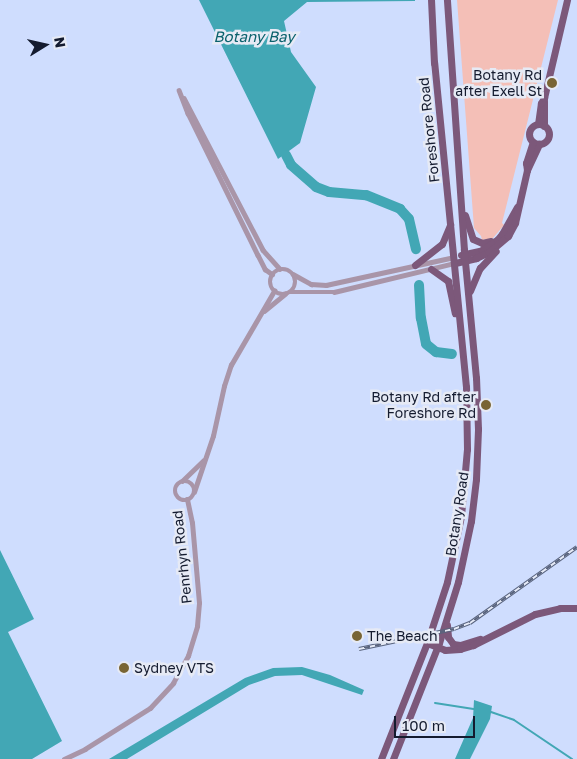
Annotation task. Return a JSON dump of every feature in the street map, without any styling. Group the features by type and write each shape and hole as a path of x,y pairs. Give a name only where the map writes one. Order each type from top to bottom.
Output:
{"main road":[{"name":"Foreshore Road","path":"431,0 434,63 455,260"},
{"name":"Foreshore Road","path":"447,0 465,258"},
{"path":"541,125 540,103 544,98 567,0"},
{"path":"541,125 549,131 548,138 545,142 536,143 529,133 532,127 541,125"},
{"path":"469,294 480,268 503,242 515,223 517,206 536,143"},
{"path":"461,200 471,236 477,241 482,243 490,241 507,225"},
{"path":"465,258 492,244 502,234 517,206"},
{"path":"415,265 442,244 451,223"},
{"path":"455,260 489,252 503,242"},
{"name":"Botany Road","path":"381,759 432,645 447,617 467,541 476,478 477,400 465,258"},
{"name":"Botany Road","path":"393,759 432,645 435,621 454,552 464,494 468,426 455,260"},
{"path":"432,268 448,281 462,343"},
{"path":"432,645 460,649 473,646 535,614 560,608 577,608"},
{"path":"447,617 449,640 454,644 460,645 484,639"}],"street":[{"path":"272,274 258,255 188,113 179,90 193,111 263,250 280,269 290,271 312,284 326,286 415,265 455,260"},
{"path":"274,291 324,293 432,268 455,260"},
{"path":"274,291 270,284 272,274 280,269"},
{"path":"261,314 288,293 295,284 293,274"},
{"path":"261,314 274,291"},
{"name":"Penrhyn Road","path":"187,500 194,492 213,436 224,386 240,347 261,314"},
{"name":"Penrhyn Road","path":"187,500 180,499 175,493 176,486 204,460"},
{"name":"Penrhyn Road","path":"182,481 191,484 194,492"},
{"name":"Penrhyn Road","path":"64,759 85,749 150,708 172,683 188,656 197,626 199,603 192,523 187,500"}],"shaded area":[{"path":"457,0 558,0 502,223 504,225 493,238 482,240 474,228"}],"water":[{"name":"Botany Bay","path":"199,0 415,1 307,2 284,21 291,52 316,87 300,143 278,159"},
{"path":"0,550 34,619 8,632 62,741 32,759 0,759"},
{"path":"302,667 330,675 364,690 362,695 302,675 275,676 249,685 127,759 109,759 245,678 273,668"},
{"path":"474,700 492,706 490,719 470,759 455,759 473,718"}],"waterway":[{"path":"286,155 291,165 316,187 329,192 366,195 400,209 409,219 416,249"},
{"path":"419,285 421,318 426,344 436,352 452,354"},
{"path":"435,703 474,709"},
{"path":"491,712 514,720 572,759"}],"railway":[{"path":"359,649 454,629 470,623 577,547"}],"place":[{"name":"Botany Rd after Exell St","path":"552,83"},
{"name":"Botany Rd after Foreshore Rd","path":"486,405"},
{"name":"The Beach","path":"357,636"},
{"name":"Sydney VTS","path":"124,668"}]}
